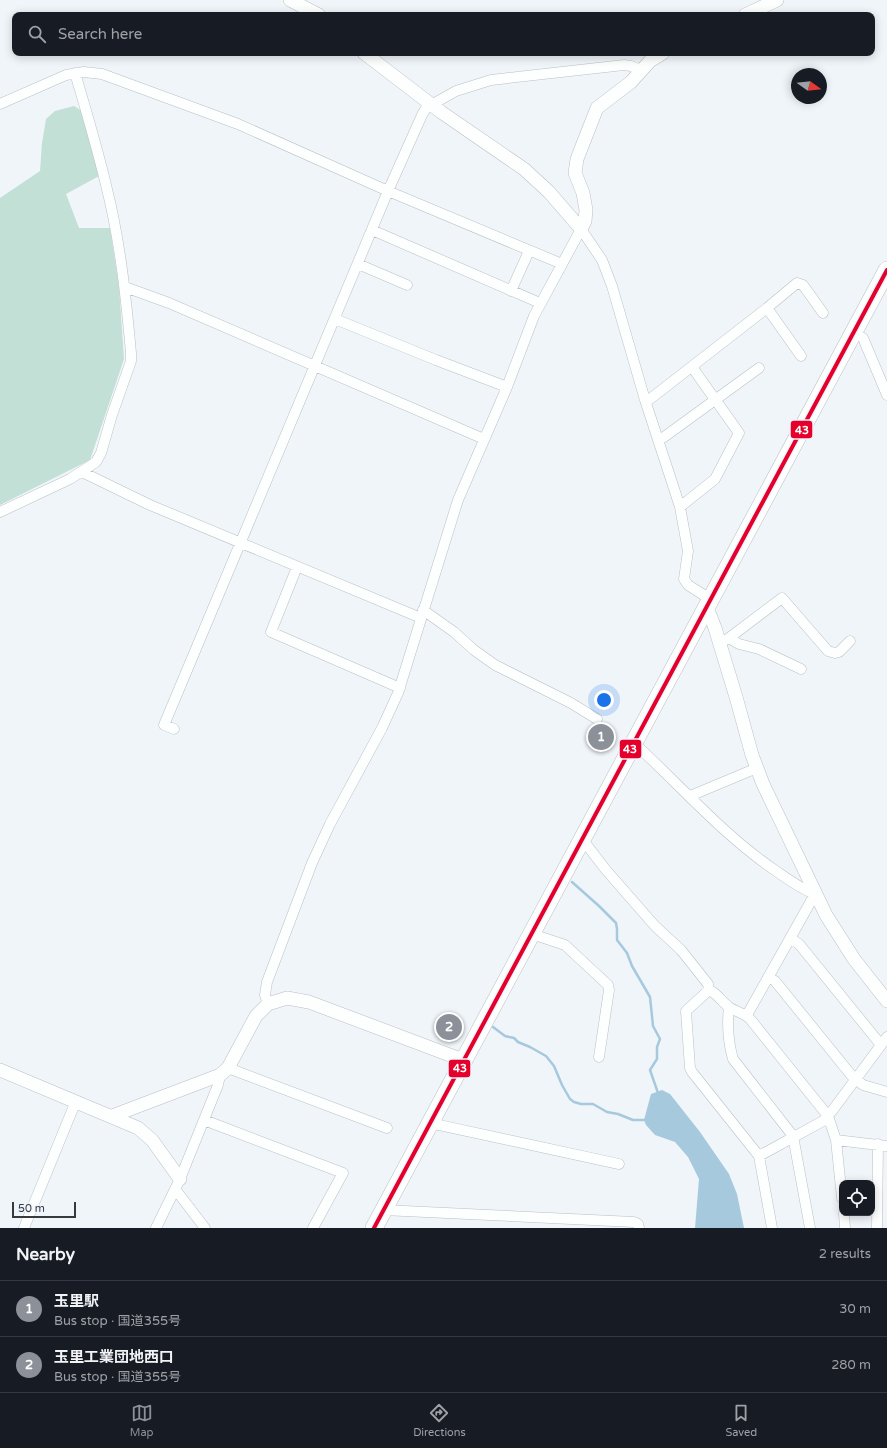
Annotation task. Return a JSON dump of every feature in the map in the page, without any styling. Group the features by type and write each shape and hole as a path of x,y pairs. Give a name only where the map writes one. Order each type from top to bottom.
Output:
{"highway":[{"path":"374,1228 887,270"}],"street":[{"path":"290,0 314,12"},
{"path":"751,12 777,0"},
{"path":"368,56 431,105 529,173 549,192 581,229 602,260 612,286 645,400 680,507 688,551 684,579 688,585 708,604 710,615 724,640 756,768 815,894 838,935 854,959 887,1001"},
{"path":"268,1004 265,995 267,982 312,863 330,824 382,728 400,688 458,500 507,387 540,303 585,221 586,210 583,193 575,173 577,160 591,122 597,108 631,82 650,61 658,56"},
{"path":"174,729 164,725 388,192 426,108 456,91 491,80 624,65 641,70"},
{"path":"0,104 66,75 92,72 102,74 238,124 388,192 562,264"},
{"path":"0,512 82,472 96,462 101,453 131,360 125,287 106,186 76,73"},
{"path":"372,230 540,303"},
{"path":"511,291 529,250"},
{"path":"358,264 407,285"},
{"path":"645,400 650,399 692,367 797,283 803,285 822,313"},
{"path":"125,287 169,303 484,439"},
{"path":"767,308 801,356"},
{"path":"335,319 507,387"},
{"path":"854,333 862,337 887,395"},
{"path":"680,507 715,479 739,433 692,367"},
{"path":"658,440 759,368"},
{"path":"82,472 150,505 297,567 422,614 454,632 474,650 495,665 571,703 597,719"},
{"path":"297,567 271,632 400,688"},
{"path":"724,640 782,598 828,651 835,653 839,652 850,641"},
{"path":"724,640 759,649 801,669"},
{"path":"634,743 755,857 804,890 815,894"},
{"path":"690,796 756,768"},
{"path":"582,840 655,926 681,950 708,984 709,990"},
{"path":"747,1015 815,894"},
{"path":"532,934 565,946 608,984 609,990 599,1057"},
{"path":"758,1156 823,1121 884,1041 799,944 790,938"},
{"path":"768,977 775,981 852,1076 863,1085 887,1092"},
{"path":"709,990 713,991 729,1007 747,1015 828,1116 836,1140 840,1180"},
{"path":"709,990 686,1011 690,1068 758,1156 772,1228"},
{"path":"156,1228 177,1184 224,1072 256,1016 268,1004 287,998 309,1002 463,1060"},
{"path":"729,1007 728,1044 732,1059 793,1136 810,1228"},
{"path":"0,1070 112,1116 138,1128 146,1134 152,1140 177,1184 205,1228"},
{"path":"112,1116 224,1072 387,1128"},
{"path":"24,1228 76,1101"},
{"path":"204,1120 343,1173 313,1228"},
{"path":"430,1122 619,1164"},
{"path":"836,1140 882,1145 877,1228"},
{"path":"383,1210 598,1224 634,1222 638,1224 639,1228"},
{"path":"844,1216 845,1228"}],"green space":[{"path":"74,106 82,111 99,176 66,194 79,228 110,228 119,287 124,359 90,460 0,505 0,198 40,171 42,143 46,119 55,111"}],"water":[{"path":"662,1090 670,1094 700,1132 729,1174 737,1194 744,1228 695,1228 699,1179 688,1157 675,1142 655,1135 646,1125 644,1120 651,1094"}],"waterway":[{"path":"572,882 616,923 617,940 627,953 632,966 650,997 653,1026 660,1039 657,1047 657,1059 650,1070 658,1093"},
{"path":"493,1027 505,1036 514,1038 518,1042 546,1056 554,1066 570,1099 574,1102 581,1104 593,1104 607,1112 618,1114 633,1120 648,1120"}],"transit line":[{"name":"43","path":"374,1228 887,270"}],"place":[{"name":"玉里駅","path":"601,737"},
{"name":"玉里工業団地西口","path":"449,1027"}]}
